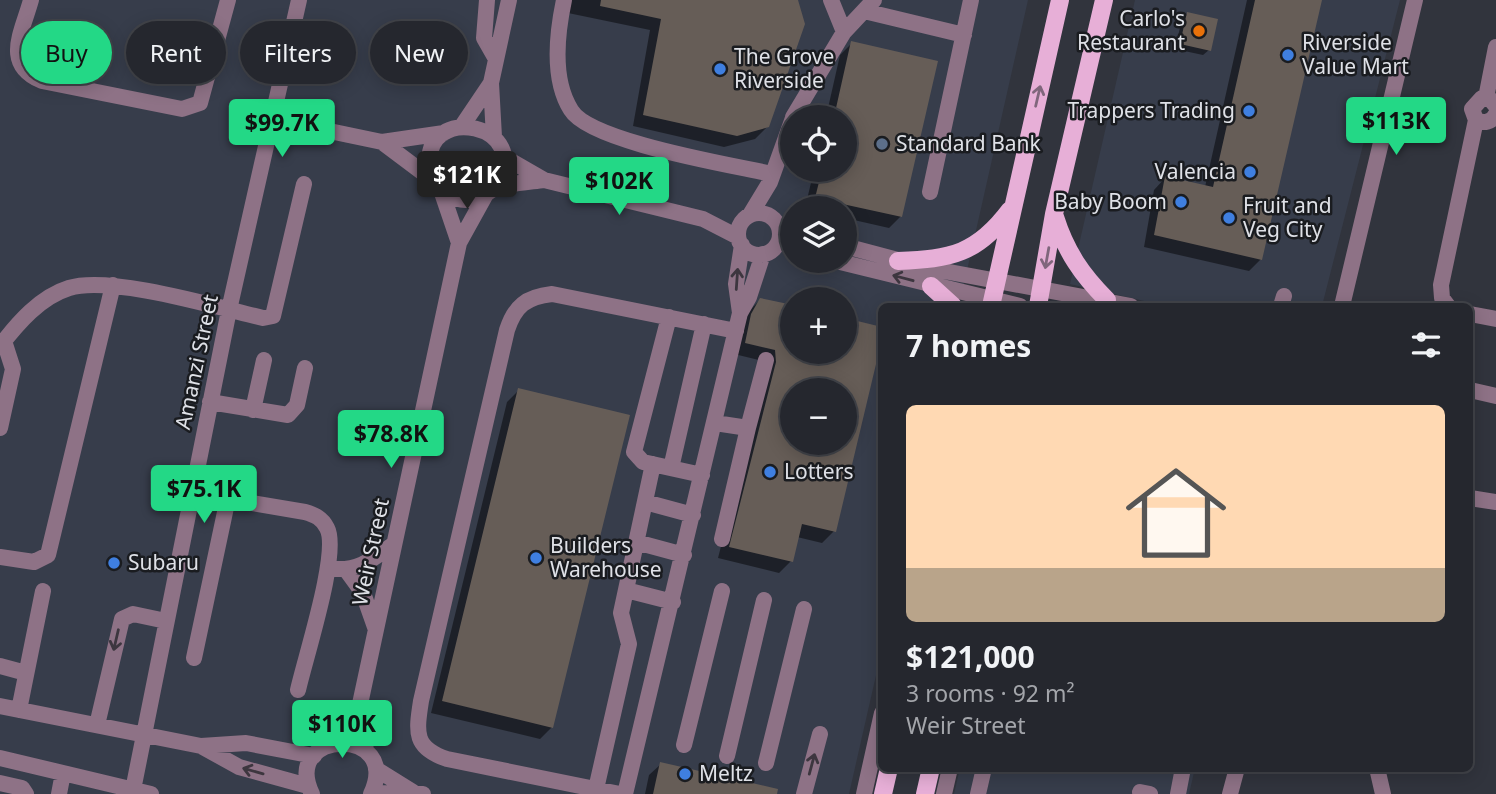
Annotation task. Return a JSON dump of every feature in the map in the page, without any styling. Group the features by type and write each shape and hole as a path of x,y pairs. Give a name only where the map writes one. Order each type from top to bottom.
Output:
{"main road":[{"path":"992,303 1060,0"},
{"path":"1039,303 1054,214 1104,0"},
{"path":"898,261 937,259 963,253 1000,223 1014,204"},
{"path":"1054,214 1062,240 1076,267 1107,300"},
{"path":"931,286 950,303"},
{"path":"883,794 888,772"},
{"path":"925,794 930,772"}],"street":[{"path":"31,0 18,51 18,63 28,75 42,81 182,109 200,103 228,0"},
{"name":"Amanzi Street","path":"133,790 229,310 299,0"},
{"path":"487,0 484,38 496,59"},
{"path":"459,243 504,168 504,157 494,137 491,83 509,0"},
{"path":"564,0 560,26 561,84 571,110 578,118 590,127 625,140 771,178"},
{"path":"831,0 844,32"},
{"path":"930,192 971,0"},
{"path":"1343,303 1415,0"},
{"path":"801,105 844,32 869,6 964,35"},
{"path":"1445,302 1442,275 1476,120 1473,105 1491,102 1496,47"},
{"path":"462,126 491,83"},
{"path":"1476,120 1488,122 1496,114"},
{"path":"272,119 382,142 444,133 462,126 474,126 494,137"},
{"path":"444,133 432,150 430,171 459,243"},
{"path":"382,142 437,186 462,200 544,180"},
{"path":"740,313 736,284 739,227 771,178 780,153"},
{"path":"504,157 544,180 703,219 740,241 751,253 780,250"},
{"path":"771,178 780,220"},
{"path":"0,428 13,369 2,343 39,304 54,295 86,285 113,285 263,318 276,313 304,184"},
{"path":"703,219 748,216 761,212 780,224"},
{"path":"736,331 552,294 524,301 513,312 421,701 421,743 435,755 622,794 673,602 715,423 736,331 740,313 780,227"},
{"name":"Weir Street","path":"360,704 459,243"},
{"path":"857,249 898,261 1119,303"},
{"path":"857,267 989,303"},
{"path":"0,557 34,562 48,555 113,285"},
{"path":"1473,315 1496,319"},
{"path":"669,317 634,448 636,458 702,475"},
{"path":"671,468 704,324"},
{"path":"253,410 264,360"},
{"path":"722,539 766,360"},
{"path":"210,402 274,414 292,413 297,405 305,368"},
{"path":"1473,391 1496,396"},
{"path":"715,423 748,428"},
{"path":"596,789 629,644 629,632 621,618 653,464"},
{"path":"192,493 306,512 321,520 328,529 331,543 328,568 298,690"},
{"path":"194,657 228,498"},
{"path":"1473,498 1496,502"},
{"path":"645,502 693,515"},
{"path":"636,542 684,555"},
{"path":"328,568 347,571 371,561 394,544"},
{"path":"347,571 366,600 376,629"},
{"path":"626,590 673,602"},
{"path":"19,710 43,591"},
{"path":"684,745 722,591"},
{"path":"727,756 764,600"},
{"path":"766,763 804,609"},
{"path":"97,725 122,619 134,614 166,621"},
{"path":"0,666 26,673"},
{"path":"0,706 201,746 239,767 310,790 308,770 314,756 332,743 360,704"},
{"path":"360,704 366,751 376,769 418,793"},
{"path":"864,794 878,731"},
{"path":"804,794 820,734"},
{"path":"201,746 246,743 314,756"},
{"path":"332,743 354,744 366,751"},
{"path":"0,758 152,794"},
{"path":"376,769 372,793 418,793"},
{"path":"944,794 949,772"},
{"path":"978,794 983,772"},
{"path":"1178,794 1182,772"},
{"path":"1230,794 1236,772"},
{"path":"1378,772 1383,794"},
{"path":"59,794 63,773"},
{"path":"0,783 22,788 26,794"}],"shaded area":[{"path":"0,0 1028,0 960,303 878,303 878,667 849,794 0,794"},
{"path":"1135,0 1400,0 1323,303 1153,303 1070,284"},
{"path":"959,772 1194,772 1189,794 954,794"}],"building":[{"name":"The Grove Riverside","path":"601,0 798,0 805,24 769,127 737,136 643,115 661,19 600,6"},
{"path":"1255,0 1322,0 1262,260 1154,235 1165,176 1213,187"},
{"name":"Carlo's Restaurant","path":"1187,12 1218,19 1211,51 1180,44"},
{"name":"Standard Bank","path":"851,41 938,61 902,217 857,207 857,196 816,196 819,182 857,182 857,105 837,105"},
{"path":"760,298 780,302 780,364 857,364 857,321 878,326 878,356 857,444 857,378 780,378 780,455 854,455 836,532 802,524 793,562 729,547 776,362 775,350 745,343 751,314"},
{"name":"Builders Warehouse","path":"518,388 630,415 553,728 442,701"},
{"name":"Meltz","path":"660,762 778,789 777,794 653,794"}],"place":[{"name":"Carlo's Restaurant","path":"1199,31"},
{"name":"Riverside Value Mart","path":"1288,55"},
{"name":"The Grove Riverside","path":"720,69"},
{"name":"Trappers Trading","path":"1249,111"},
{"name":"Standard Bank","path":"882,144"},
{"name":"Valencia","path":"1250,172"},
{"name":"Baby Boom","path":"1181,202"},
{"name":"Fruit and Veg City","path":"1229,218"},
{"name":"Lotters","path":"770,472"},
{"name":"Builders Warehouse","path":"536,558"},
{"name":"Subaru","path":"114,563"},
{"name":"Meltz","path":"685,774"}]}
